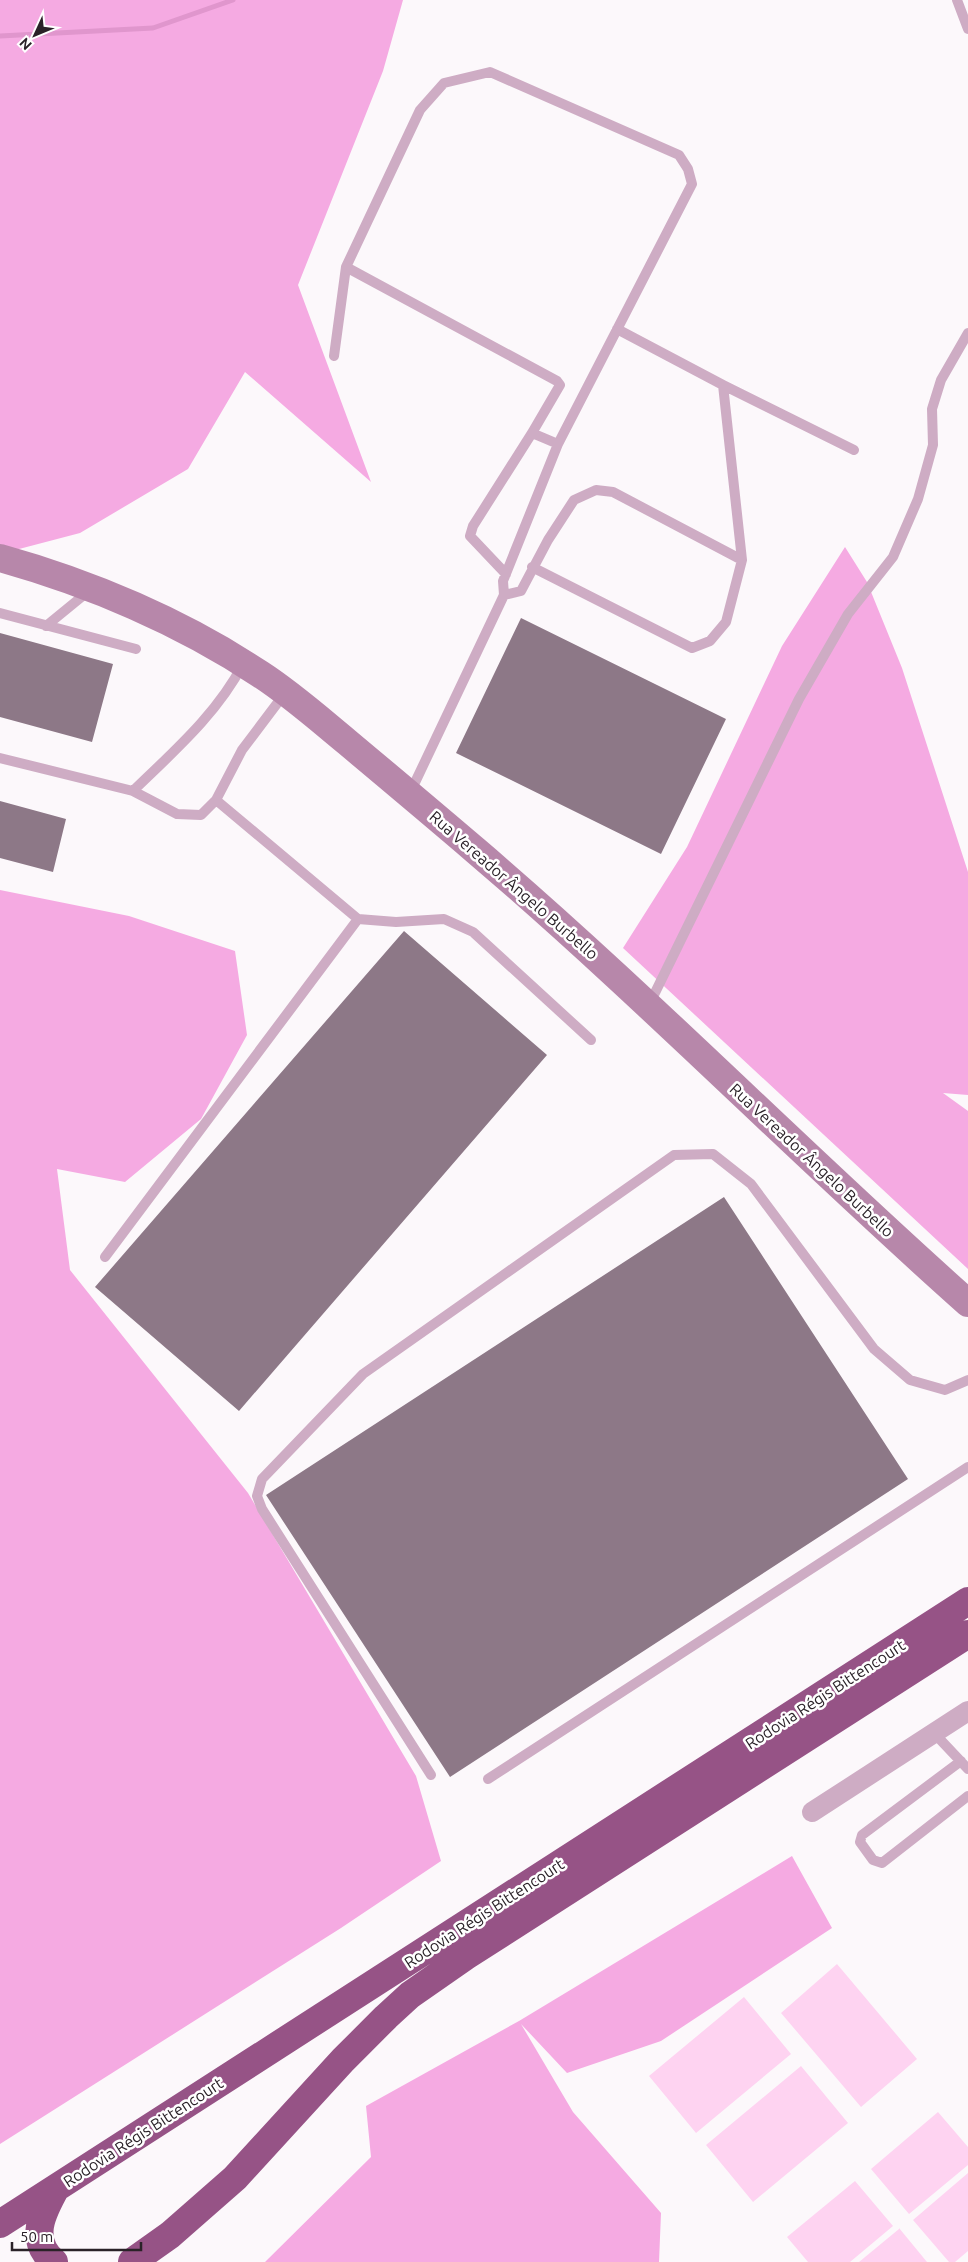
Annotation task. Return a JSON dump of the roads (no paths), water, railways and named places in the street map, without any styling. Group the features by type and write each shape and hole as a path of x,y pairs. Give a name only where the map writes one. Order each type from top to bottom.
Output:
{"highway":[{"name":"Rodovia Régis Bittencourt","path":"0,2224 968,1602"},
{"name":"Rodovia Régis Bittencourt","path":"132,2262 170,2235 235,2178 364,2037 410,1995 466,1956 968,1634"},
{"path":"54,2262 48,2256 40,2241 39,2226 44,2210 56,2188"}],"main road":[{"name":"Rua Vereador Ângelo Burbello","path":"0,558 91,589 169,624 243,663 286,692 410,794 536,902 874,1219 968,1303"}],"street":[{"path":"812,1812 968,1711"}],"lane":[{"path":"957,0 968,26"},
{"path":"334,356 346,267 420,110 444,83 490,72 679,155 688,169 692,184 558,444 503,581 504,595 410,794"},
{"path":"346,267 557,381 560,386 473,526 470,536 506,574"},
{"path":"617,329 723,385 854,450"},
{"path":"649,1006 799,699 848,614 893,557 918,499 933,445 932,409 941,380 968,333"},
{"path":"532,567 692,648 710,641 726,622 742,560 723,385"},
{"path":"532,433 558,444"},
{"path":"504,595 522,591 532,567 574,500 596,490 613,492 742,560"},
{"path":"46,626 91,589"},
{"path":"0,613 136,649"},
{"path":"133,790 197,728 233,683 243,663"},
{"path":"0,758 133,790 177,814 201,815 216,800 242,750 286,692"},
{"path":"216,800 358,919 396,922 444,919 473,932 591,1040"},
{"path":"105,1257 358,919"},
{"path":"431,1775 262,1509 257,1496 262,1479 363,1374 674,1155 713,1154 751,1184 874,1349 910,1380 946,1390 968,1380"},
{"path":"488,1779 968,1467"},
{"path":"934,1733 964,1765 862,1835 860,1842 873,1860 882,1863 968,1796"}],"waterway":[{"path":"0,36 153,28 233,0"}]}
